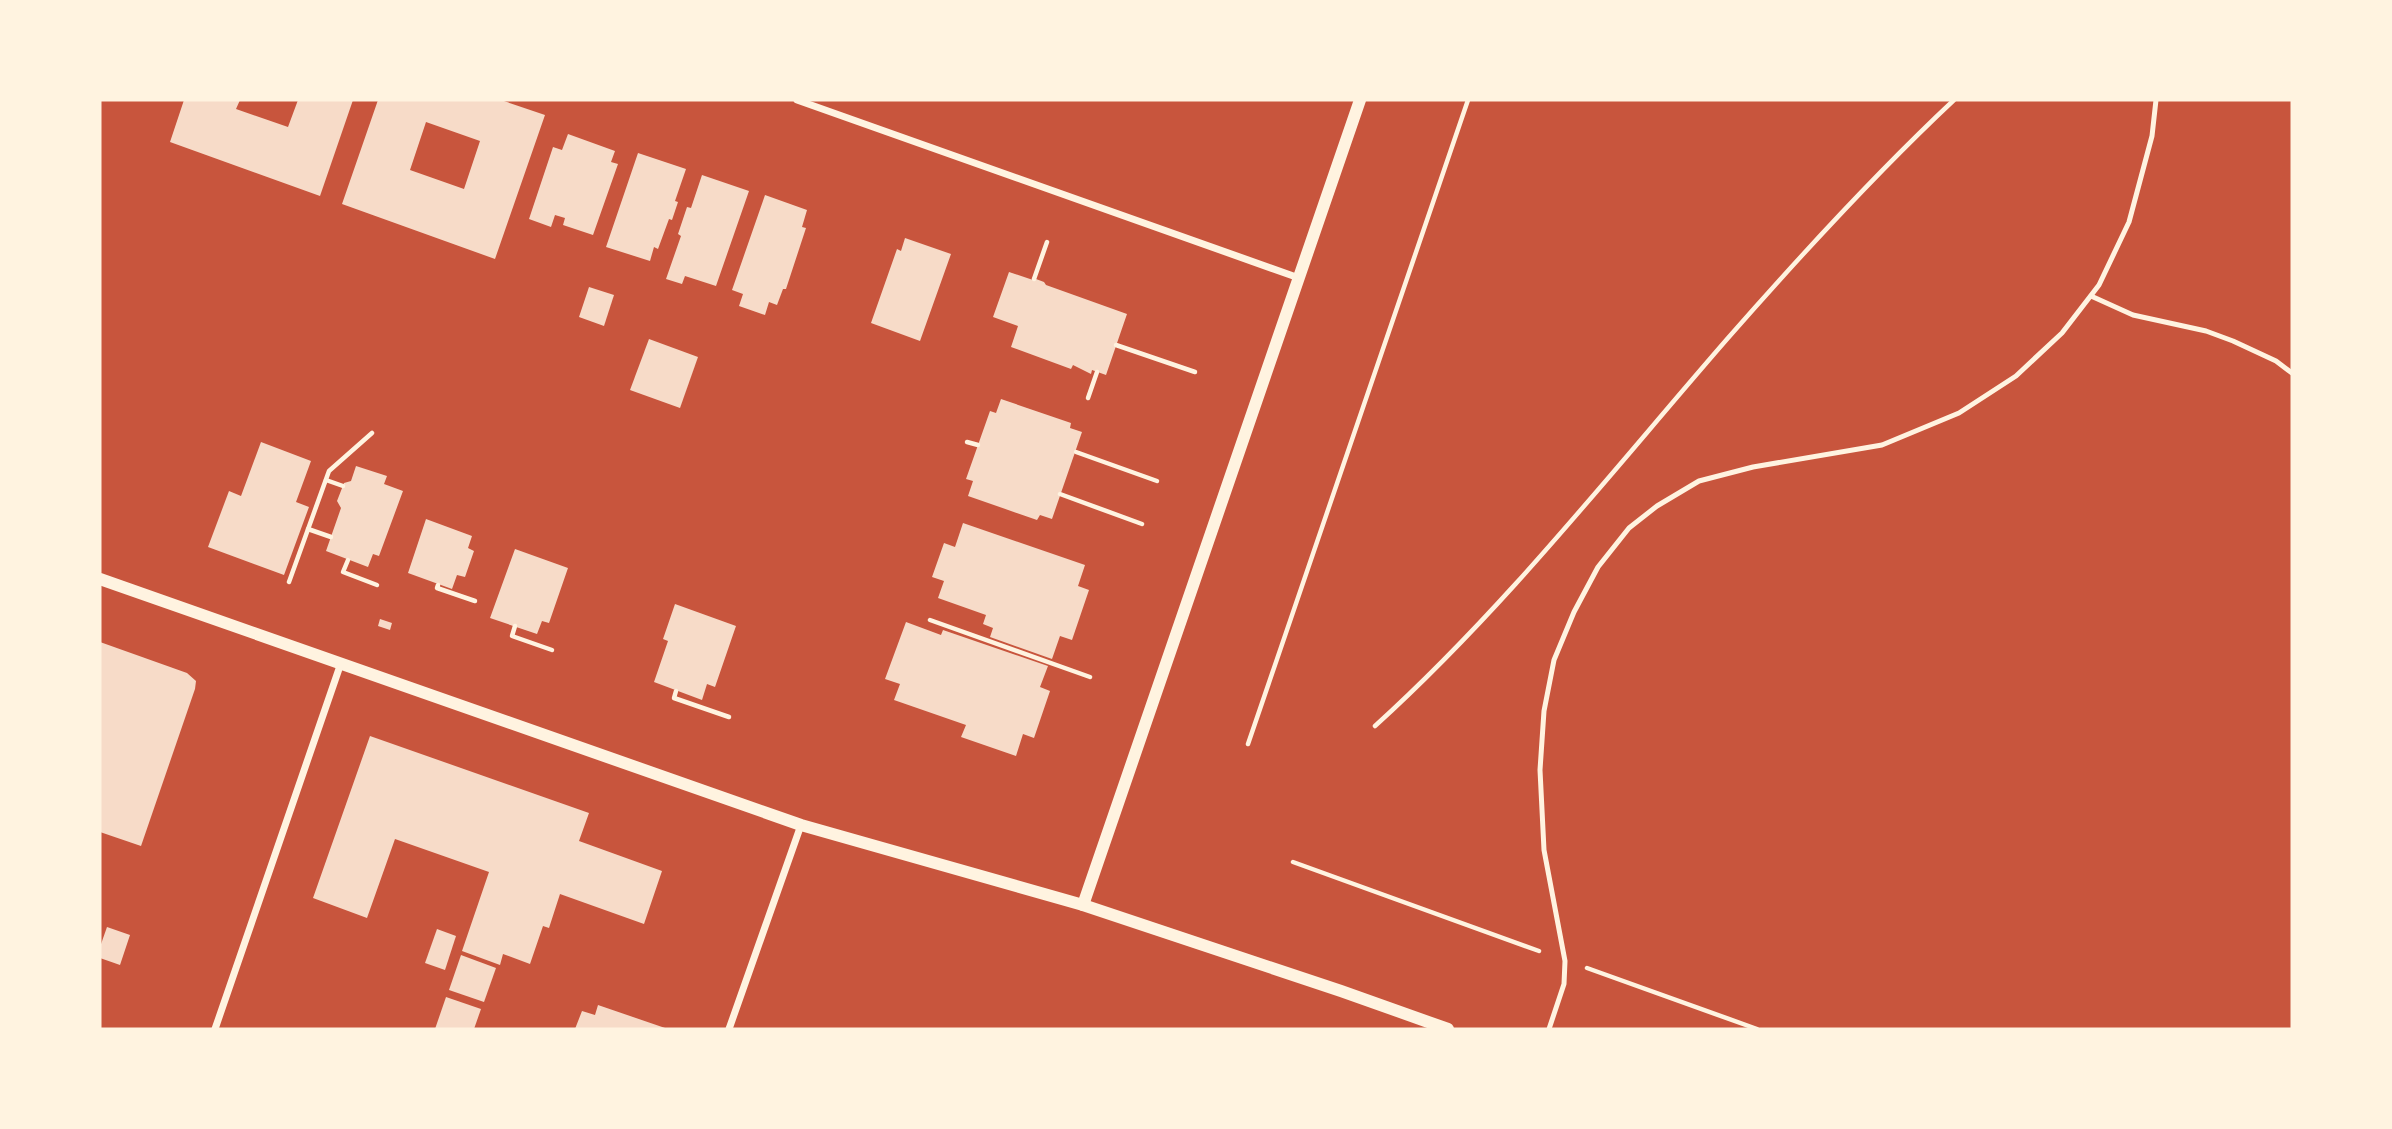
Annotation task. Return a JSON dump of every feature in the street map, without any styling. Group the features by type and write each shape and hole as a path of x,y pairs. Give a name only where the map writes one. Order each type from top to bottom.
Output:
{"street":[{"path":"797,100 1298,278"},
{"path":"1083,905 1360,100"},
{"path":"100,579 801,825 1083,905 1448,1029"},
{"path":"215,1029 341,663"},
{"path":"729,1029 801,825"}],"lane":[{"path":"1549,1029 1564,984 1565,961 1545,850 1540,770 1544,711 1554,660 1574,612 1598,568 1629,528 1657,506 1699,481 1754,467 1882,445 1959,413 2016,376 2062,333 2099,285 2129,222 2152,136 2156,100"},
{"path":"2091,296 2133,315 2206,331 2233,341 2276,361 2292,373"}],"path":[{"path":"1248,744 1468,100"},
{"path":"1375,726 1421,684 1488,615 1560,536 1728,338 1826,229 1905,146 1954,100"},
{"path":"1034,279 1047,242"},
{"path":"1116,345 1195,372"},
{"path":"1088,398 1097,372"},
{"path":"289,582 330,471 372,433"},
{"path":"967,442 978,445"},
{"path":"1076,452 1157,481"},
{"path":"326,480 342,486"},
{"path":"1060,494 1142,524"},
{"path":"308,529 331,537"},
{"path":"348,560 343,572 377,584"},
{"path":"438,584 437,588 474,601"},
{"path":"930,620 1090,677"},
{"path":"515,626 512,636 552,650"},
{"path":"676,691 674,698 729,717"},
{"path":"1293,862 1757,1029"}],"building":[{"path":"184,100 240,100 236,109 288,127 298,100 353,100 320,196 170,142"},
{"path":"378,100 501,100 545,115 495,259 342,204","holes":["426,122 480,141 464,189 410,170"]},
{"path":"568,134 615,151 611,162 618,164 593,235 563,225 565,218 555,215 551,227 529,219 553,147 562,150"},
{"path":"638,153 686,169 675,201 678,202 672,220 669,219 658,249 654,247 650,261 606,247"},
{"path":"702,175 749,191 716,286 685,276 682,284 666,279 681,236 678,234 687,207 691,208"},
{"path":"765,195 807,210 802,227 806,228 786,289 783,289 777,305 769,302 765,315 739,306 743,294 732,290"},
{"path":"905,238 951,254 920,341 871,323 897,249 901,251"},
{"path":"1009,272 1036,279 1127,314 1106,375 1092,370 1091,374 1073,365 1071,369 1011,347 1018,326 993,317"},
{"path":"589,287 614,295 604,326 579,317"},
{"path":"649,339 698,357 680,408 630,390"},
{"path":"1001,399 1071,423 1070,428 1082,432 1052,519 1040,515 1037,520 968,496 973,481 966,479 990,411 996,413"},
{"path":"261,442 311,461 296,502 309,507 284,575 208,547 229,491 241,496"},
{"path":"356,466 387,476 384,484 403,491 379,556 373,554 368,567 326,551 341,508 337,501 344,483 351,481"},
{"path":"426,519 472,536 468,548 474,551 465,577 457,575 452,589 408,573"},
{"path":"963,523 1085,565 1078,586 1089,590 1072,640 1060,636 1052,659 990,637 993,628 983,624 986,615 938,598 944,581 932,577 944,543 955,547"},
{"path":"515,549 568,568 549,623 542,621 537,634 490,618"},
{"path":"675,604 736,626 715,687 707,684 702,700 654,682 668,641 663,639"},
{"path":"380,619 392,623 390,630 378,626"},
{"path":"906,622 941,635 943,630 1048,666 1040,687 1050,691 1034,738 1023,734 1016,756 961,737 966,725 894,700 900,684 885,679"},
{"path":"100,642 187,673 196,681 141,846 100,832"},
{"path":"370,736 589,813 579,841 662,871 644,924 560,894 549,928 543,926 530,964 503,954 500,965 462,951 489,872 395,839 367,918 313,898"},
{"path":"107,927 130,935 120,965 100,958 100,947"},
{"path":"437,929 456,936 445,970 425,963"},
{"path":"461,955 496,968 484,1002 449,990"},
{"path":"446,997 481,1009 474,1029 435,1029"},
{"path":"598,1005 668,1029 575,1029 582,1011 595,1015"}]}
